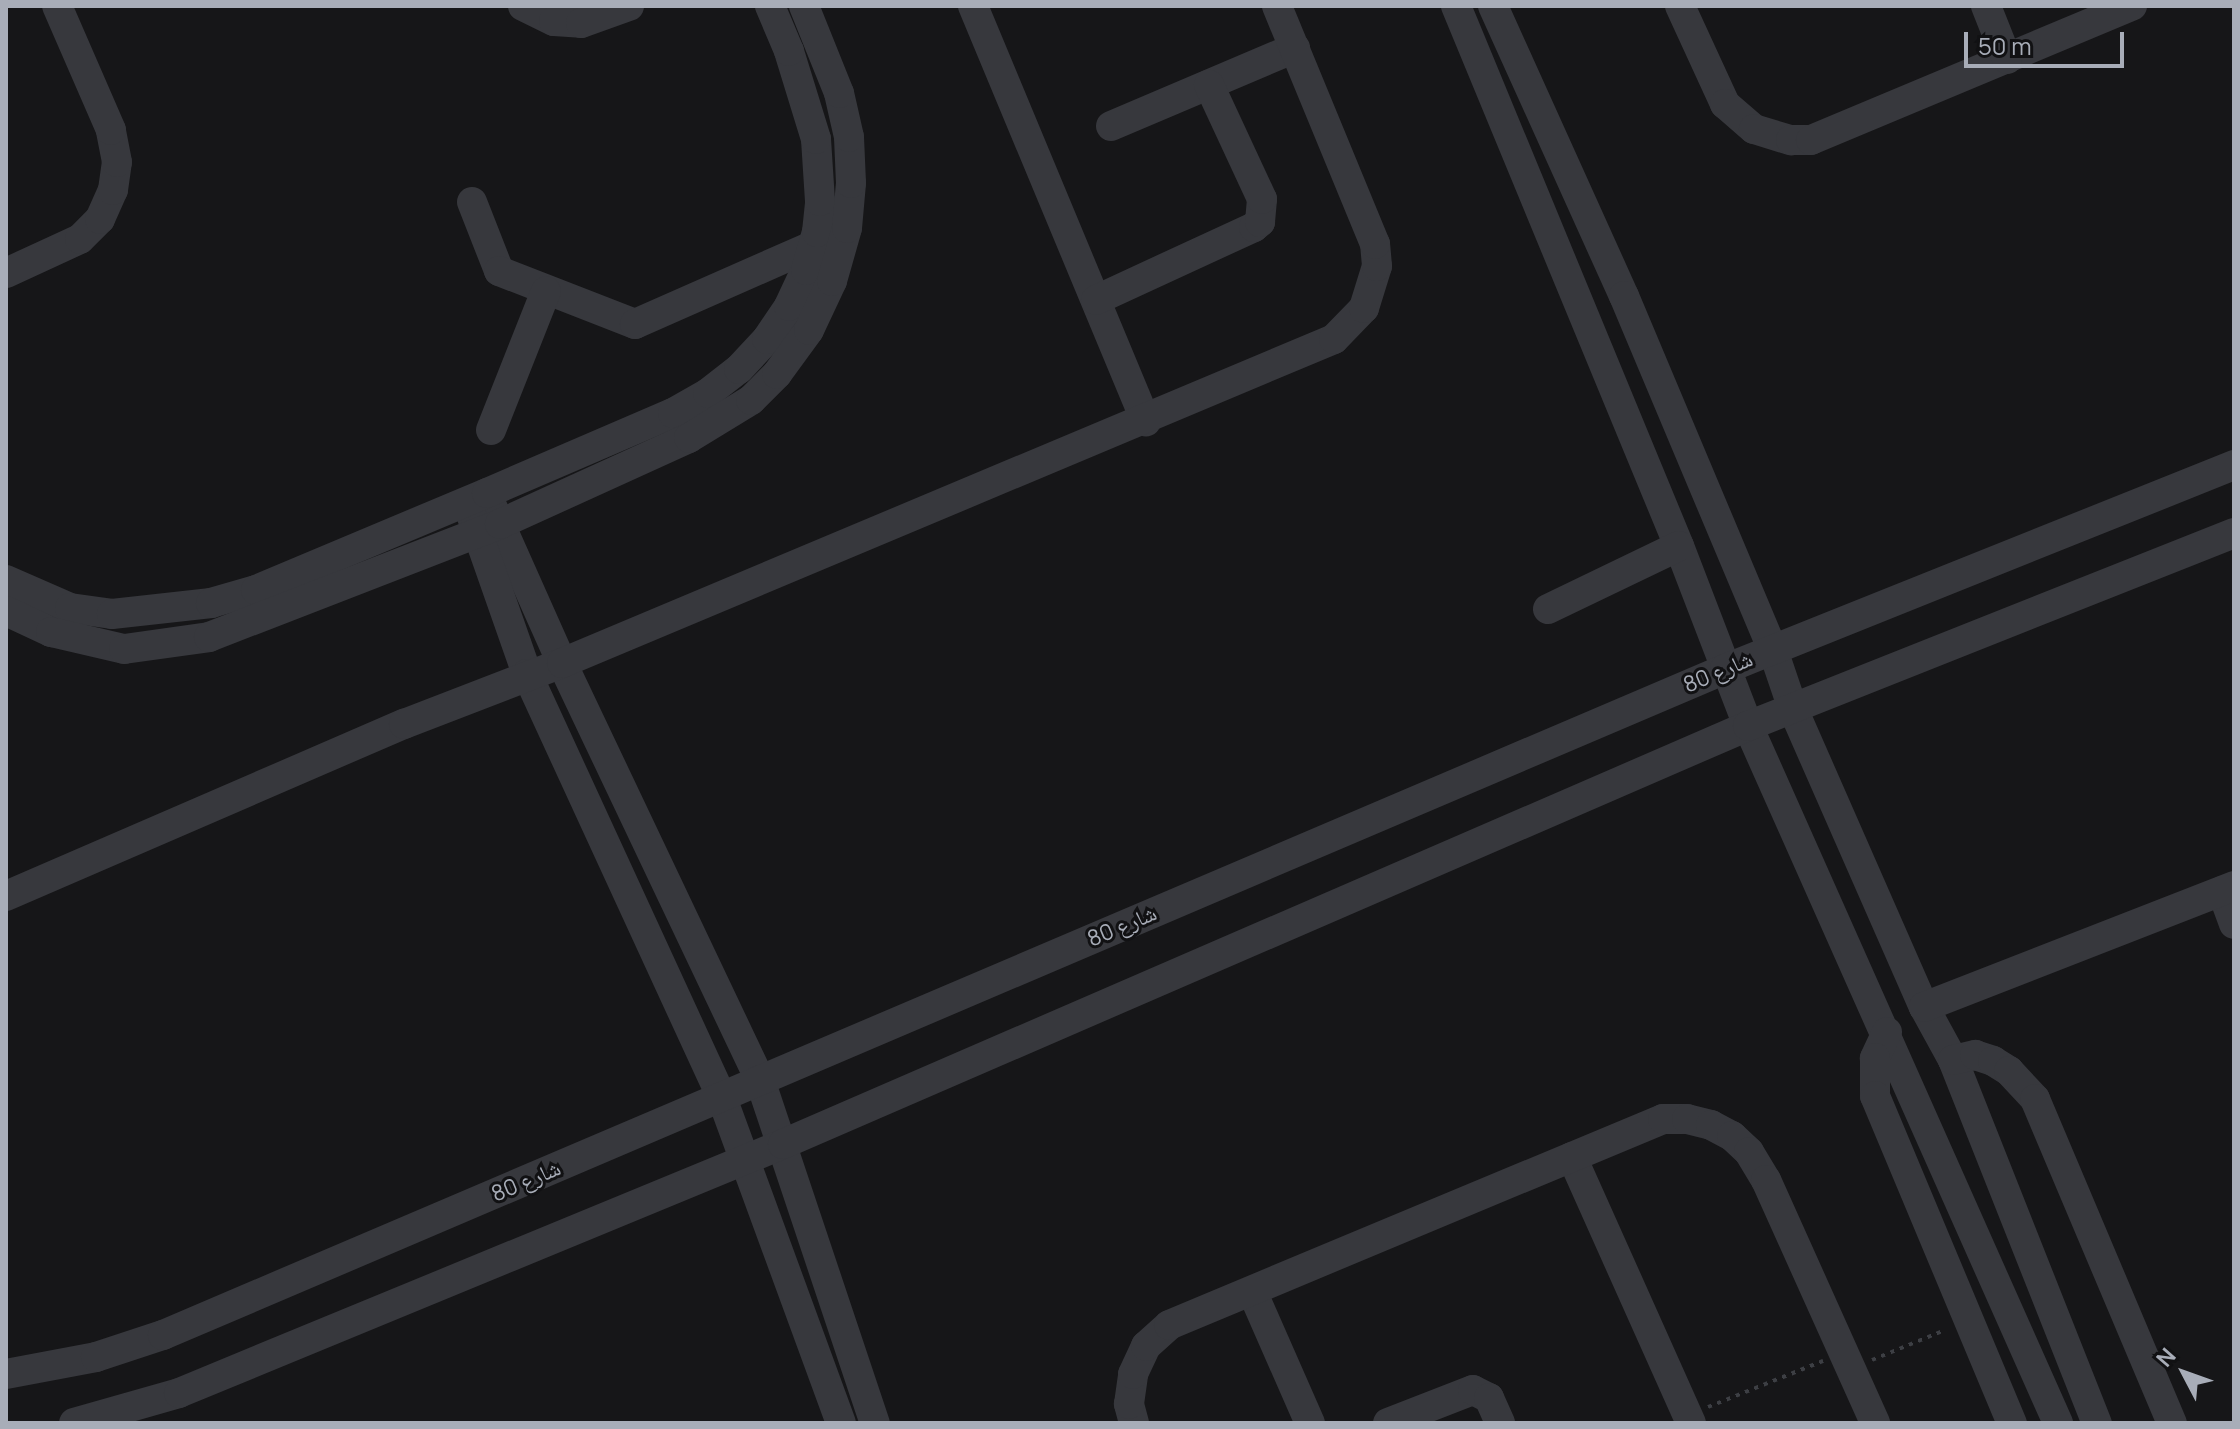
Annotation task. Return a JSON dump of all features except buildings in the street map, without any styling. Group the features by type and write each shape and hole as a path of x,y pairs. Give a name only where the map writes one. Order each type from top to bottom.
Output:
{"street":[{"path":"6,273 80,239 100,219 113,190 117,162 111,130 57,6"},
{"path":"523,6 554,21 581,23 629,6"},
{"path":"6,580 70,608 112,614 199,605 256,590 673,413 708,393 739,369 767,339 789,306 812,246 820,201 816,139 794,65 770,6"},
{"path":"6,611 51,632 124,649 209,637 489,528 721,421 777,374 809,330 832,281 847,228 851,183 849,137 839,93 804,6"},
{"path":"6,896 527,674 562,663 1146,421 1334,339 1358,316 1373,287 1376,255 1369,223 1277,6"},
{"path":"1456,6 1679,546 1748,726 1854,968 1887,1032 2058,1423"},
{"path":"1493,6 1624,296 1773,650 1793,709 1924,1007 1953,1060 2097,1423"},
{"path":"1680,6 1725,104 1754,129 1791,140 1811,140 2132,6"},
{"path":"1986,6 2007,59"},
{"path":"984,9 1146,421"},
{"path":"1111,126 1295,48"},
{"path":"1096,300 1260,222 1262,199 1209,85"},
{"path":"472,202 499,271 635,324 812,246"},
{"path":"491,430 546,291"},
{"name":"شارع 80","path":"6,1374 96,1357 163,1335 1725,669 2234,465"},
{"path":"476,497 489,528 562,663 760,1080 875,1423"},
{"path":"489,528 527,674 722,1098 841,1423"},
{"path":"74,1423 179,1393 783,1144 1748,726 2234,533"},
{"path":"1548,609 1679,546"},
{"path":"1924,1007 2228,889 2234,924"},
{"path":"1887,1032 1875,1058 1875,1096 2012,1423"},
{"path":"1953,1060 1975,1055 1993,1061 2009,1071 2035,1099 2172,1423"},
{"path":"1134,1423 1129,1404 1133,1374 1146,1346 1169,1325 1663,1119 1699,1122 1732,1136 1749,1152 1766,1180 1875,1423"},
{"path":"1572,1157 1689,1419"},
{"path":"1252,1291 1310,1423"},
{"path":"1388,1423 1473,1390 1489,1398 1500,1423"}],"path":[{"path":"1689,1419 1970,1320"}]}
